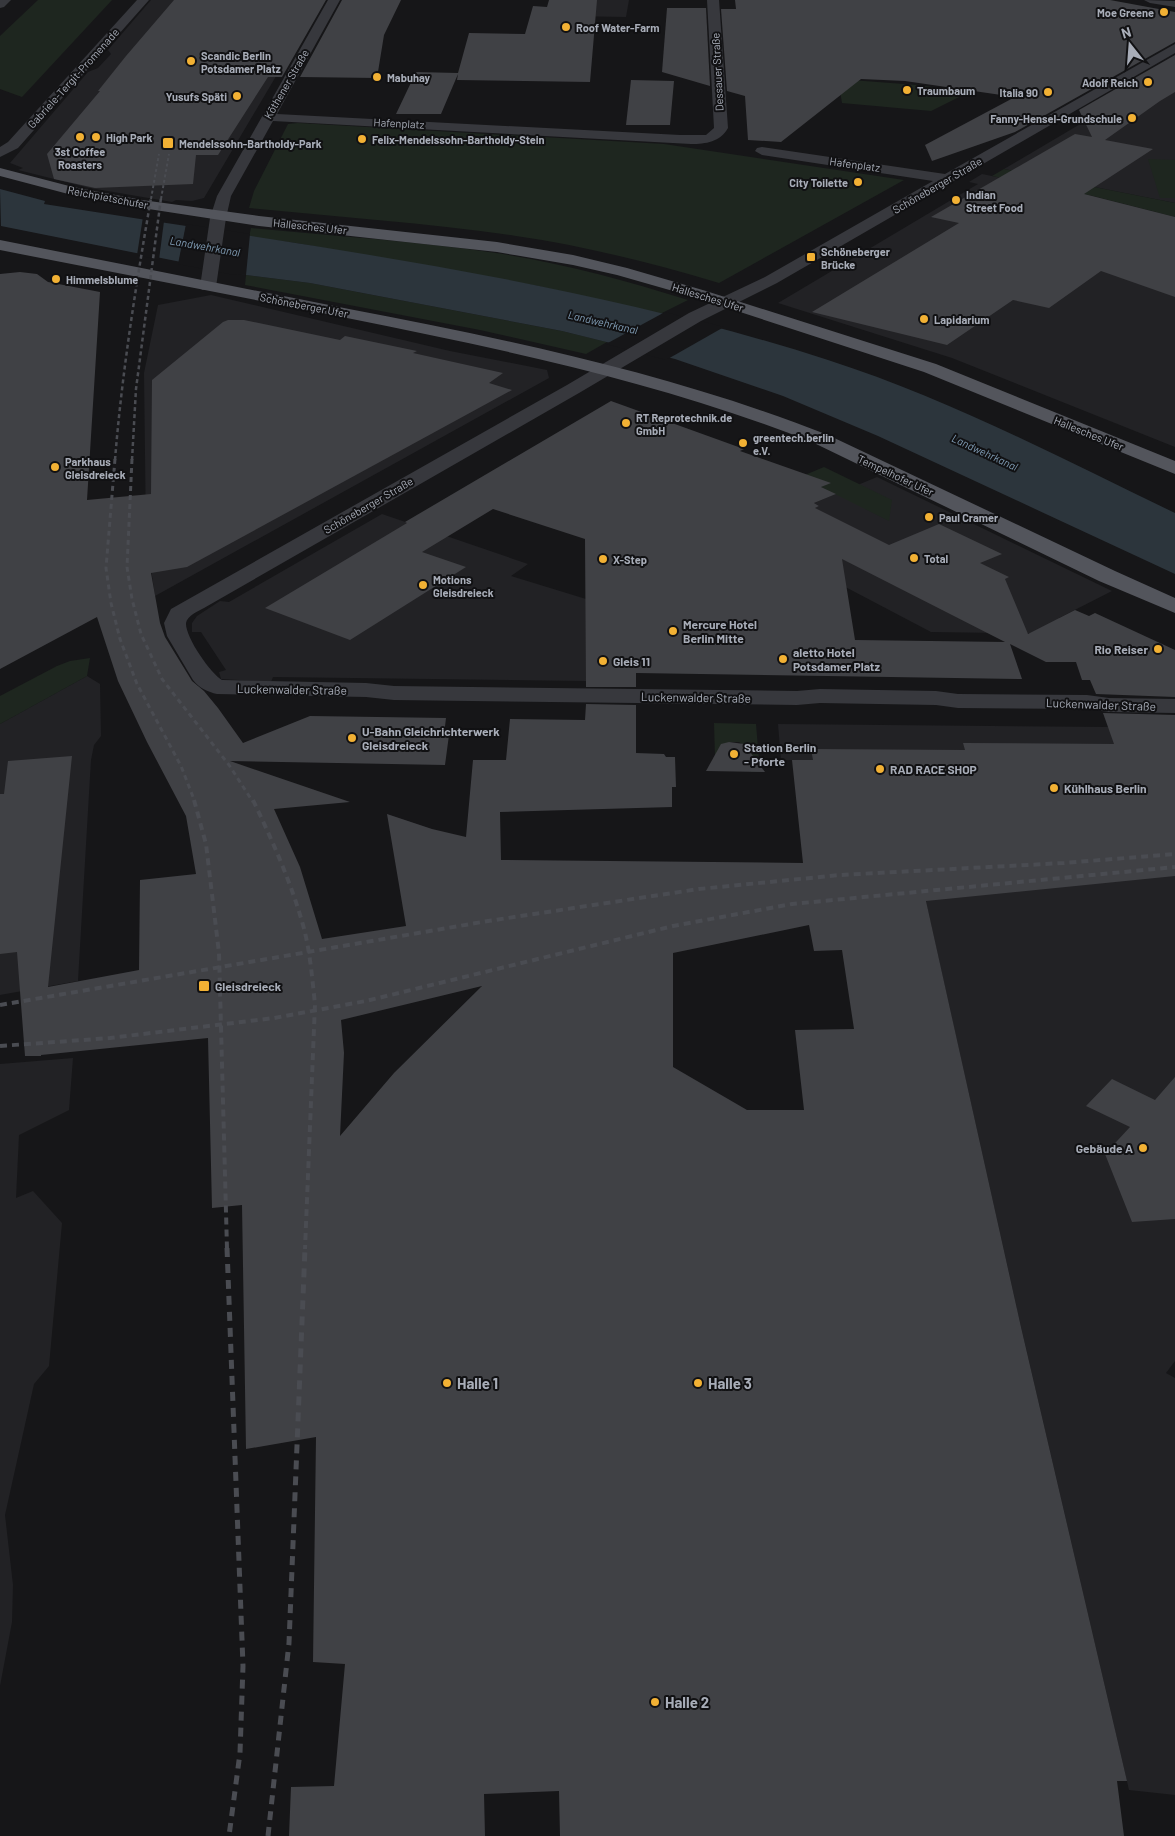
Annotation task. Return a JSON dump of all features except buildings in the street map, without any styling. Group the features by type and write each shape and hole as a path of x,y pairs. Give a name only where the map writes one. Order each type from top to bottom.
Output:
{"main road":[{"name":"Reichpietschufer","path":"0,172 89,194 217,220"},
{"name":"Hallesches Ufer","path":"217,220 466,242 535,253 621,271 726,302 930,368 1175,468"},
{"name":"Schöneberger Ufer","path":"0,245 210,280 607,368"},
{"name":"Tempelhofer Ufer","path":"607,368 778,422 820,439 1107,576 1175,606"}],"street":[{"path":"0,5 5,0"},
{"name":"Gabriele-Tergit-Promenade","path":"0,153 12,145 143,0"},
{"name":"Köthener Straße","path":"210,280 217,220 224,196 334,0"},
{"name":"Dessauer Straße","path":"711,138 717,135 721,128 713,0"},
{"path":"1150,0 1175,4"},
{"name":"Schöneberger Straße","path":"218,687 205,680 178,636 175,623 179,614 633,352 695,317 764,284 1175,48"},
{"name":"Hafenplatz","path":"267,117 680,139 711,138"},
{"name":"Hafenplatz","path":"762,151 948,179"},
{"name":"Luckenwalder Straße","path":"218,687 466,694 797,698 820,696 919,697 958,701 1087,702 1109,705 1175,706"}],"shaded area":[{"path":"38,0 112,0 22,97 0,89 0,36"},
{"path":"151,0 321,0 204,198 172,202 90,188 18,170 23,168 10,163 88,72 98,68 111,54 108,50"},
{"path":"570,0 629,0 626,17 568,16"},
{"name":"Fanny-Hensel-Grundschule","path":"1175,68 1175,203 1004,169"},
{"path":"838,79 917,85 969,92 931,111 842,103"},
{"name":"Mendelssohn-Bartholdy-Park","path":"298,123 664,144 904,180 719,283 618,256 542,240 450,227 249,208 254,191 288,124"},
{"path":"1148,159 1175,160 1175,198 1160,198"},
{"path":"1004,169 1175,203 1175,217 1093,196 992,176"},
{"path":"982,174 1093,196 1175,217 1175,447 952,358 778,303 978,184 969,182"},
{"path":"251,228 404,242 496,253 593,273 688,300 660,314 538,286 296,243 249,237"},
{"path":"246,275 310,283 562,331 607,342 586,354 480,330 245,285"},
{"path":"211,295 450,351 547,370 549,378 155,596 146,535 144,373 158,305"},
{"path":"824,467 892,500 889,521 821,487 825,485 800,477"},
{"path":"877,477 1112,591 1059,618 1064,634 931,632 834,581 791,518 819,506 814,503"},
{"path":"382,514 528,564 511,576 586,599 587,681 273,677 271,682 221,679 219,672 226,670 201,632 192,632 192,623 197,616 220,601 229,602"},
{"path":"90,658 87,676 0,724 0,696 57,666 70,661"},
{"path":"87,676 100,684 101,736 94,745 91,760 78,981 0,995 0,724"},
{"path":"714,723 756,724 760,772 751,772 750,750 739,742 729,742 715,758"},
{"path":"778,724 1108,727 1175,841 1175,1361 1166,1373 1175,1378 1175,1795 1129,1790 1021,1327 926,902 951,853 948,762 781,760"},
{"path":"73,1058 69,1110 19,1135 16,1198 33,1191 62,1223 49,1366 34,1384 5,1515 13,1585 12,1622 0,1686 0,1064"}],"water":[{"name":"Landwehrkanal","path":"0,189 45,201 44,204 341,250 538,286 636,307 732,331 828,360 961,411 1175,513 1175,574 878,436 783,396 675,359 562,331 310,283 246,275 1,226"}],"pier":[{"path":"143,217 164,221 159,260 137,255"},
{"path":"186,224 250,234 246,275 229,274 178,264"},
{"path":"665,312 724,327 666,360 606,344"}],"railway":[{"path":"151,199 159,154"},
{"path":"161,199 169,154"},
{"path":"115,460 121,394 151,198"},
{"path":"132,460 136,389 161,198"},
{"path":"115,459 106,568 111,603 120,639 137,684 181,766 195,802"},
{"path":"132,459 127,567 132,599 141,634 162,679 229,765 253,802"},
{"path":"194,800 206,844 219,967"},
{"path":"253,800 293,893 309,952"},
{"path":"309,952 488,921 699,889 840,875 1064,863 1175,854"},
{"path":"315,1010 366,1001 673,926 792,904 1175,867"},
{"path":"219,967 309,952"},
{"path":"309,952 315,1010"},
{"path":"0,1005 219,967"},
{"path":"219,967 221,1024"},
{"path":"221,1024 315,1010"},
{"path":"305,1249 315,1010"},
{"path":"0,1046 110,1038 221,1024"},
{"path":"221,1024 227,1249"},
{"path":"227,1248 243,1666 240,1753 229,1836"},
{"path":"268,1836 289,1643 305,1248"}],"place":[{"name":"Moe Greene","path":"1164,12"},
{"name":"Roof Water-Farm","path":"566,27"},
{"name":"Scandic Berlin Potsdamer Platz","path":"191,61"},
{"name":"Mabuhay","path":"377,77"},
{"name":"Adolf Reich","path":"1148,82"},
{"name":"Traumbaum","path":"907,90"},
{"name":"Italia 90","path":"1048,92"},
{"name":"Yusufs Späti","path":"237,96"},
{"name":"Fanny-Hensel-Grundschule","path":"1132,118"},
{"name":"3st Coffee Roasters","path":"80,137"},
{"name":"High Park","path":"96,137"},
{"name":"Felix-Mendelssohn-Bartholdy-Stein","path":"362,139"},
{"name":"Mendelssohn-Bartholdy-Park","path":"168,143"},
{"name":"City Toilette","path":"858,182"},
{"name":"Indian Street Food","path":"956,200"},
{"name":"Schöneberger Brücke","path":"811,257"},
{"name":"Himmelsblume","path":"56,279"},
{"name":"Lapidarium","path":"924,319"},
{"name":"RT Reprotechnik.de GmbH","path":"626,423"},
{"name":"greentech.berlin e.V.","path":"743,443"},
{"name":"Parkhaus Gleisdreieck","path":"55,467"},
{"name":"Paul Cramer","path":"929,517"},
{"name":"Total","path":"914,558"},
{"name":"X-Step","path":"603,559"},
{"name":"Motions Gleisdreieck","path":"423,585"},
{"name":"Mercure Hotel Berlin Mitte","path":"673,631"},
{"name":"Rio Reiser","path":"1158,649"},
{"name":"aletto Hotel Potsdamer Platz","path":"783,659"},
{"name":"Gleis 11","path":"603,661"},
{"name":"U-Bahn Gleichrichterwerk Gleisdreieck","path":"352,738"},
{"name":"Station Berlin - Pforte","path":"734,754"},
{"name":"RAD RACE SHOP","path":"880,769"},
{"name":"Kühlhaus Berlin","path":"1054,788"},
{"name":"Gleisdreieck","path":"204,986"},
{"name":"Gebäude A","path":"1143,1148"},
{"name":"Halle 1","path":"447,1383"},
{"name":"Halle 3","path":"698,1383"},
{"name":"Halle 2","path":"655,1702"}]}
